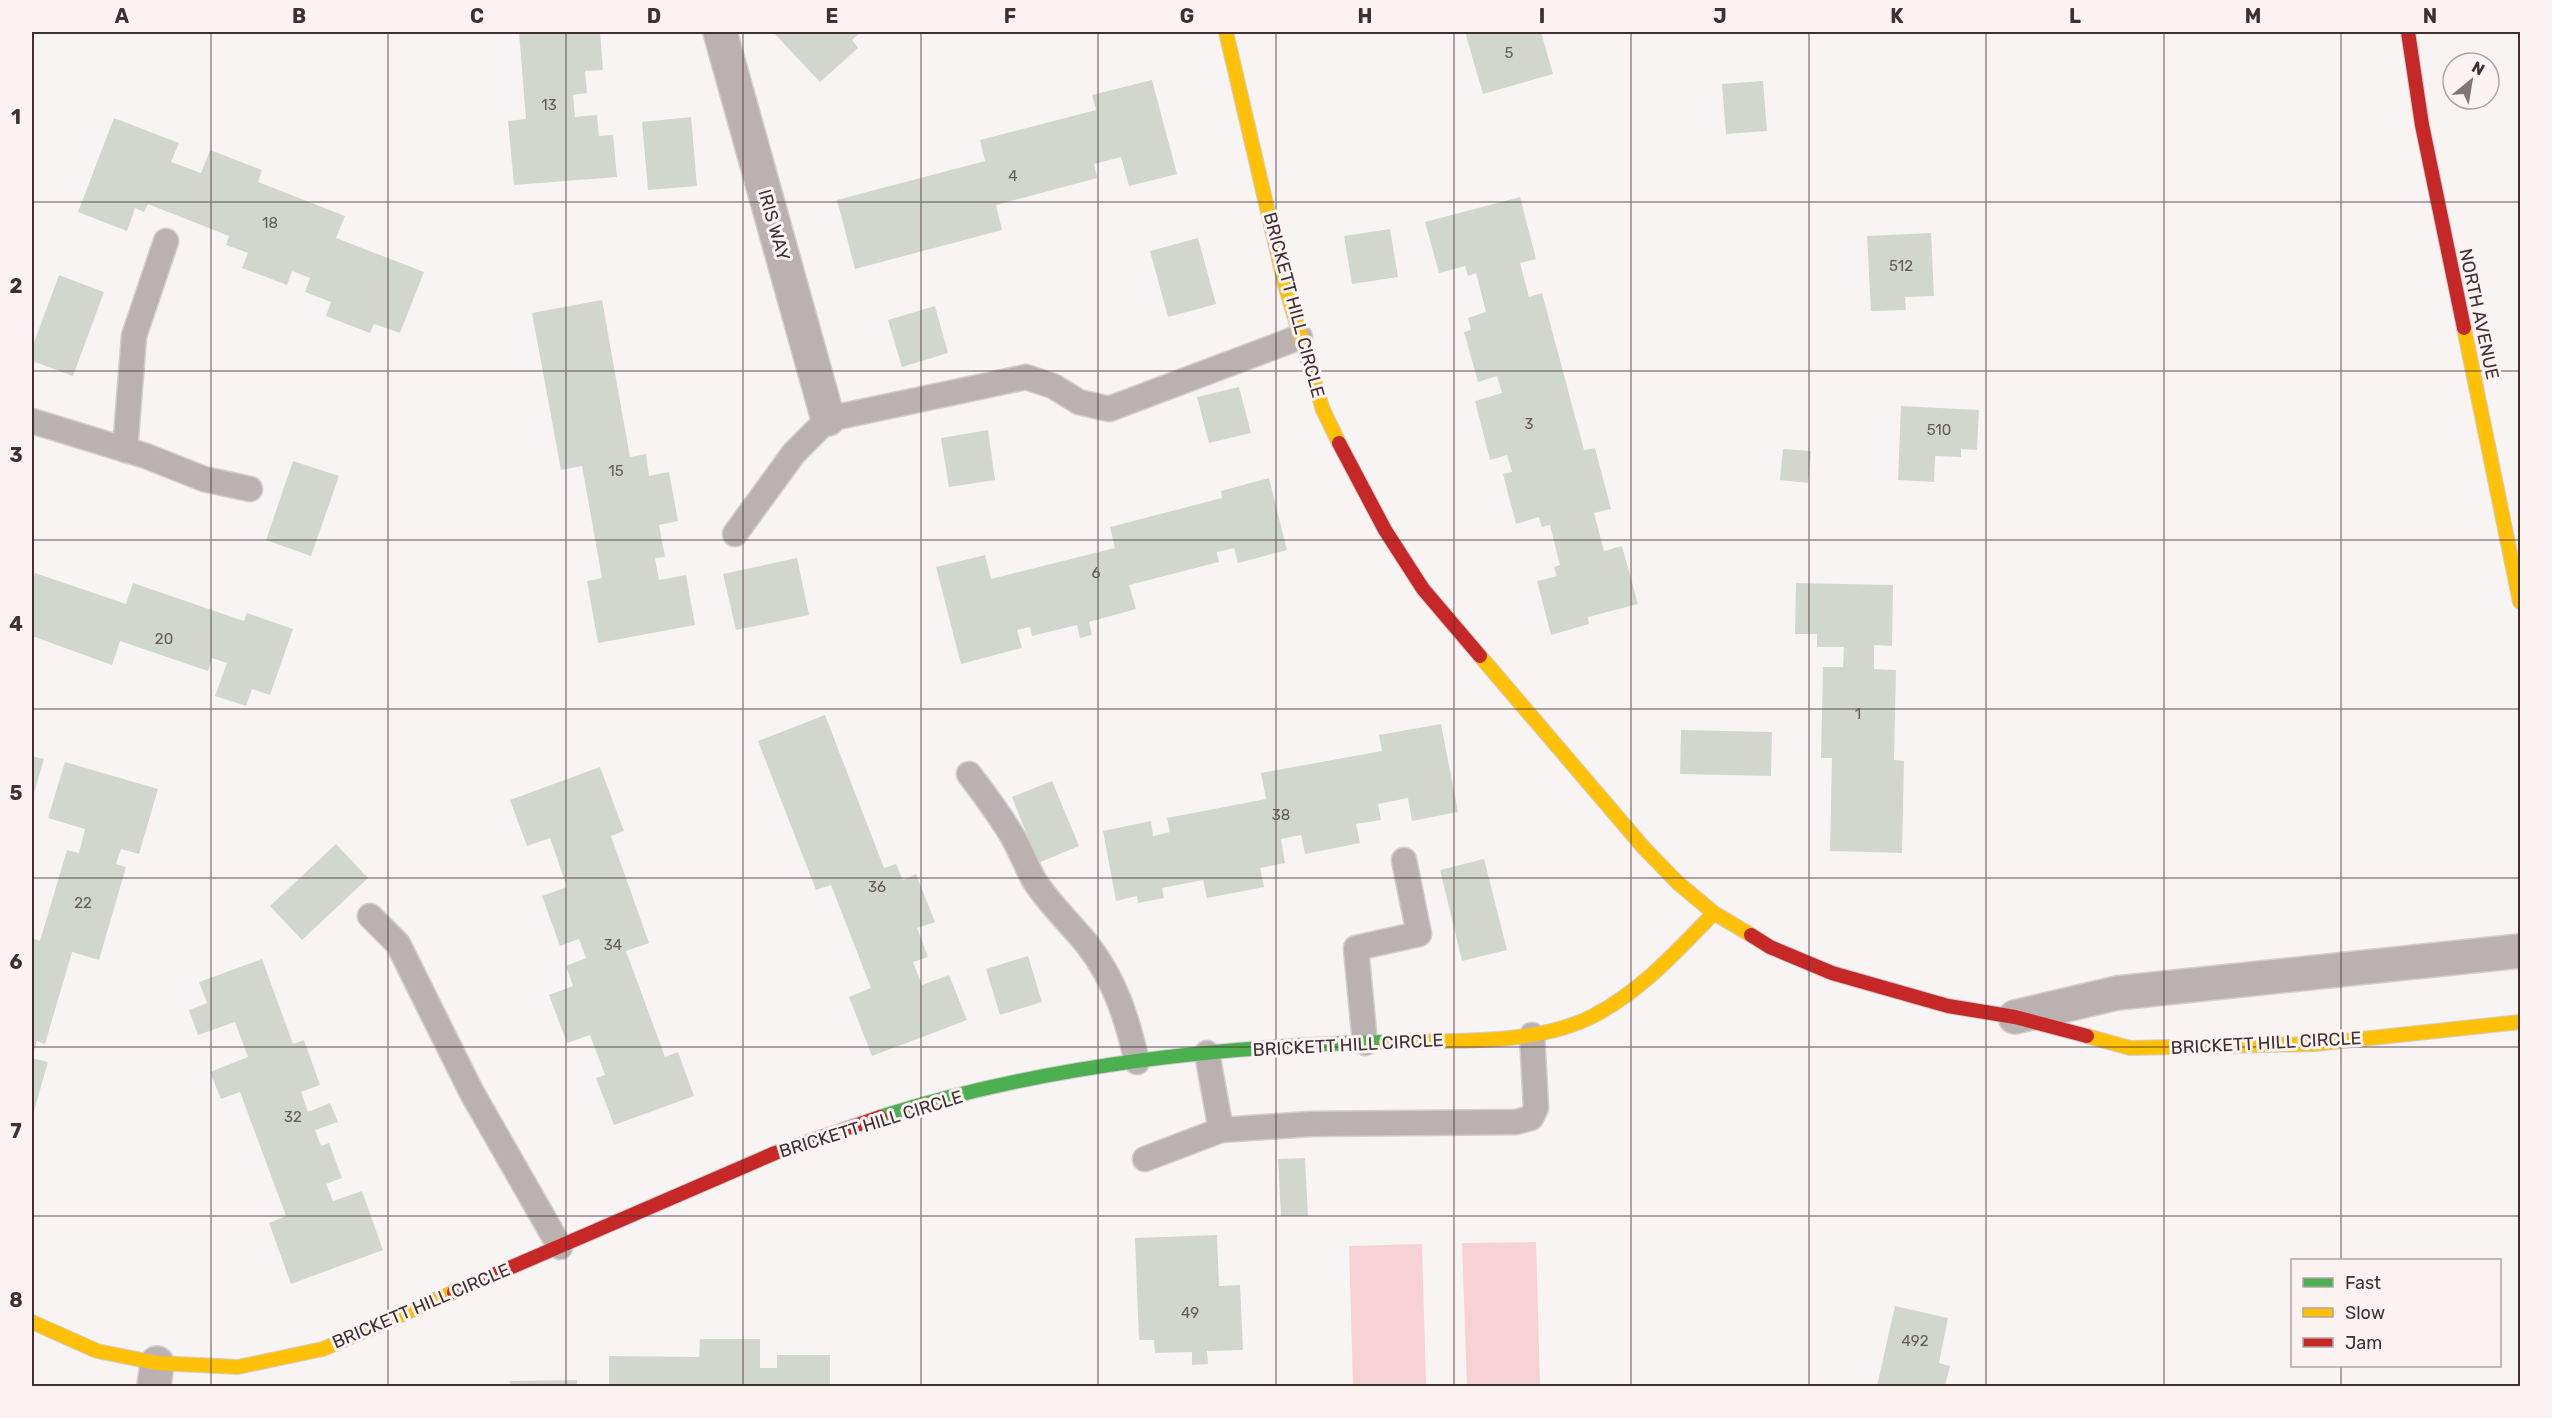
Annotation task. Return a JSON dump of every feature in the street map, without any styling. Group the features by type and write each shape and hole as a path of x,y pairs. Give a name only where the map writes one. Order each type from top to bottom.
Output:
{"street":[{"name":"IRIS WAY","path":"720,32 828,419"},
{"name":"BRICKETT HILL CIRCLE","path":"1226,32 1285,285 1323,410 1351,469 1385,530 1422,589 1644,848 1678,883 1714,913 1770,947 1832,973 1948,1006 2015,1017 2130,1048 2315,1044 2520,1022"},
{"name":"NORTH AVENUE","path":"2408,32 2422,125 2520,602"},
{"name":"BRICKETT HILL CIRCLE","path":"32,1322 156,1375 238,1366 322,1349 775,1153 843,1129 949,1098 1137,1062 1207,1053 1274,1047 1532,1035 1570,1026 1628,994 1666,962 1714,913"},
{"name":"BRICKETT HILL CIRCLE","path":"2015,1017 2117,993 2520,951"}],"lane":[{"path":"125,450 134,336 166,241"},
{"path":"735,534 794,453 828,419 1026,377 1053,386 1079,402 1109,409 1300,337"},
{"path":"32,421 125,450 204,479 250,489"},
{"path":"969,774 988,798 1013,838 1035,881 1058,912 1088,945 1113,983 1127,1018 1137,1062"},
{"path":"1365,1043 1356,948 1419,934 1404,860"},
{"path":"370,916 398,944 471,1093 560,1247"},
{"path":"1145,1159 1221,1130 1311,1124 1516,1122 1531,1118 1536,1108 1532,1035"},
{"path":"1207,1053 1221,1130"}],"shaded area":[{"path":"1536,1242 1540,1386 1467,1386 1462,1243"},
{"path":"1422,1244 1426,1386 1353,1386 1349,1246"}],"building":[{"path":"519,32 600,32 603,70 585,71 587,93 573,95 575,117 597,115 599,136 613,135 617,177 514,185 508,121 526,119"},
{"path":"773,32 861,32 852,40 858,48 820,82"},
{"path":"1465,32 1541,32 1553,74 1483,94"},
{"path":"1152,80 1177,174 1129,186 1121,157 1094,164 1097,178 996,205 1002,230 855,269 837,200 985,161 980,140 1096,110 1092,95"},
{"path":"1763,81 1767,131 1726,134 1722,84"},
{"path":"691,117 697,186 648,190 642,122"},
{"path":"114,118 179,143 171,162 201,173 210,150 262,170 258,182 345,216 336,238 424,272 400,333 374,324 370,333 326,316 331,302 305,292 310,278 292,271 287,285 242,268 248,253 226,245 229,236 148,204 144,212 135,208 127,231 78,212"},
{"path":"1520,197 1536,259 1520,263 1529,297 1542,293 1584,450 1595,448 1611,509 1594,513 1604,551 1622,546 1638,604 1588,617 1589,624 1551,635 1537,581 1557,576 1554,567 1560,565 1550,525 1542,527 1539,517 1516,524 1503,474 1512,472 1507,455 1490,460 1475,401 1502,393 1497,376 1478,382 1464,332 1471,330 1468,318 1486,312 1476,273 1468,276 1465,266 1439,273 1425,222"},
{"path":"1390,229 1398,277 1352,284 1344,236"},
{"path":"1931,233 1934,296 1905,297 1906,310 1871,311 1867,236"},
{"path":"1198,238 1216,304 1168,317 1150,251"},
{"path":"59,275 104,292 73,376 32,361 32,348"},
{"path":"602,300 630,457 646,454 649,476 669,472 678,521 659,525 665,557 655,558 659,580 686,575 695,625 598,643 587,581 602,578 582,466 561,470 532,313"},
{"path":"935,306 948,353 902,367 888,320"},
{"path":"1239,387 1251,433 1209,443 1197,397"},
{"path":"1901,406 1979,410 1977,450 1961,449 1961,457 1935,456 1934,482 1898,480"},
{"path":"988,430 995,480 949,487 941,438"},
{"path":"1783,449 1811,451 1808,483 1780,480"},
{"path":"293,461 339,476 311,556 266,540"},
{"path":"1269,478 1287,550 1238,563 1234,548 1217,552 1219,562 1129,585 1136,609 1089,622 1092,635 1080,638 1077,625 1032,636 1030,627 1017,630 1022,648 961,664 936,567 985,555 991,579 1115,548 1110,527 1222,498 1221,491"},
{"path":"797,558 809,615 736,630 723,574"},
{"path":"35,573 126,604 133,583 244,621 247,613 293,629 270,695 252,689 246,706 215,696 227,663 212,658 208,671 120,641 112,665 32,636 32,583"},
{"path":"1796,583 1893,585 1892,646 1874,645 1874,669 1896,670 1894,760 1904,761 1902,853 1830,851 1832,758 1821,758 1823,667 1843,667 1844,647 1817,647 1817,634 1795,634"},
{"path":"825,715 884,868 896,864 903,880 916,874 935,922 917,928 928,957 913,962 922,985 949,975 967,1020 872,1056 849,997 871,988 831,885 816,890 758,741"},
{"path":"1441,724 1458,812 1412,821 1408,798 1378,804 1381,820 1356,824 1360,843 1305,854 1301,835 1281,839 1285,863 1260,868 1264,887 1207,898 1203,880 1162,888 1164,898 1138,903 1137,896 1116,901 1103,831 1151,821 1153,836 1170,832 1167,818 1266,799 1261,773 1382,751 1379,735"},
{"path":"1681,730 1772,732 1771,776 1680,774"},
{"path":"32,756 44,759 32,800"},
{"path":"65,762 158,789 139,854 121,849 116,864 126,867 99,960 72,952 45,1044 37,1041 32,1056 32,938 40,941 67,850 79,853 85,829 48,818"},
{"path":"600,767 624,831 611,836 649,943 626,951 665,1057 678,1052 694,1096 614,1125 596,1078 605,1075 590,1035 567,1043 549,995 573,986 566,966 586,958 579,939 560,946 542,896 567,887 550,838 527,846 510,800"},
{"path":"1052,781 1079,846 1038,863 1012,797"},
{"path":"336,844 368,878 302,940 270,906"},
{"path":"1484,859 1507,950 1462,961 1440,870"},
{"path":"1028,956 1042,1002 1000,1015 986,969"},
{"path":"262,959 293,1044 304,1040 320,1085 301,1092 308,1112 330,1103 338,1122 315,1130 321,1146 329,1143 342,1178 326,1184 333,1201 362,1191 383,1250 291,1284 269,1223 286,1216 240,1092 221,1099 210,1072 248,1057 235,1022 198,1035 189,1010 207,1003 199,982"},
{"path":"32,1058 48,1062 34,1111 32,1110"},
{"path":"1305,1158 1308,1216 1281,1216 1278,1159"},
{"path":"1217,1235 1219,1286 1240,1285 1243,1350 1207,1351 1208,1364 1192,1365 1192,1352 1155,1353 1154,1340 1139,1340 1135,1238"},
{"path":"1895,1306 1948,1318 1939,1363 1950,1366 1945,1386 1877,1386"},
{"path":"700,1339 760,1339 760,1368 777,1368 777,1355 830,1355 830,1386 609,1386 609,1356 699,1357"},
{"path":"577,1380 577,1386 510,1386 510,1381"}],"traffic: fast":[{"path":"880,1117 1004,1084 1131,1062 1259,1048 1386,1042"}],"traffic: slow":[{"path":"1226,32 1285,285 1323,410 1339,443"},
{"path":"2464,328 2520,602"},
{"path":"1480,656 1644,848 1678,883 1714,913 1751,935"},
{"path":"1386,1042 1464,1041 1519,1037 1570,1026 1593,1016 1627,995 1672,956 1714,913"},
{"path":"2087,1036 2130,1048 2315,1044 2520,1022"},
{"path":"32,1322 97,1351 157,1363 238,1367 323,1349 454,1292"}],"traffic: jam":[{"path":"2408,32 2422,125 2464,328"},
{"path":"1339,443 1385,530 1423,589 1480,656"},
{"path":"1751,935 1770,947 1832,973 1948,1006 2015,1017 2087,1036"},
{"path":"454,1292 775,1153 880,1117"}]}
